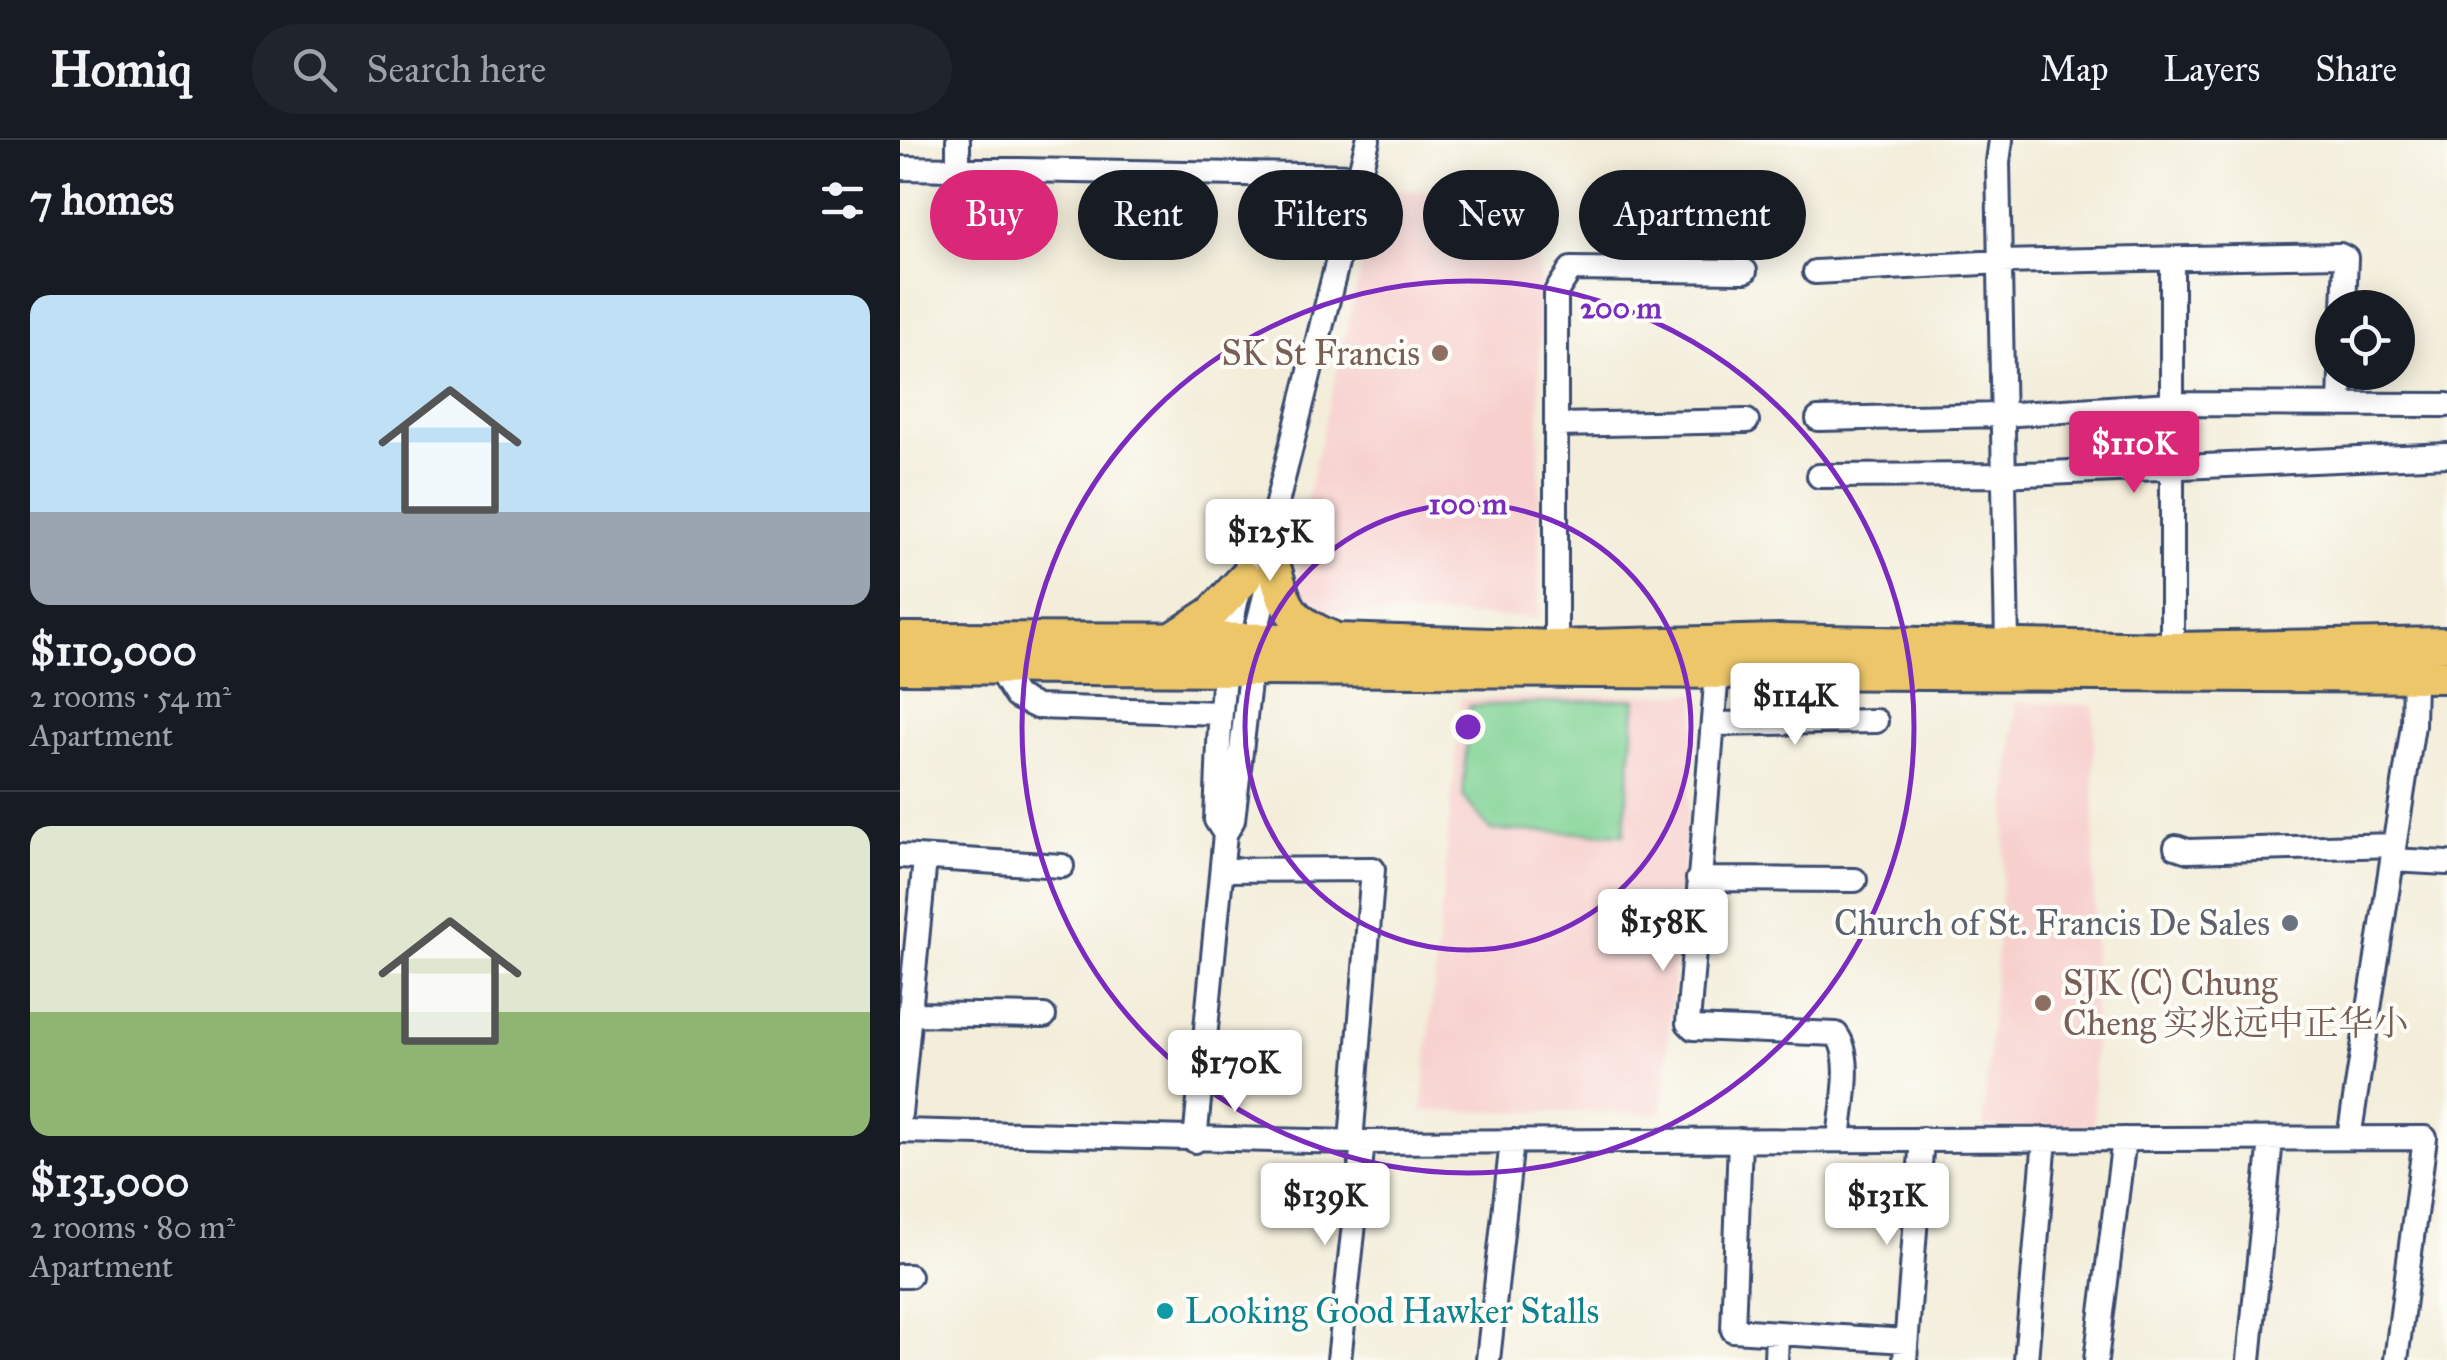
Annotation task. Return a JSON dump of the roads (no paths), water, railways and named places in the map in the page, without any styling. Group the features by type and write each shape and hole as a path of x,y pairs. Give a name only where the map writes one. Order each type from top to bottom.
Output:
{"highway":[{"path":"1171,640 1212,612 1259,570 1301,625 1338,640"},
{"path":"900,639 1171,640 1239,654 1717,672 1951,675 2185,658 2398,658 2431,676"},
{"path":"900,667 997,668 1239,654 1338,640 1571,647 1778,641 2007,644 2010,653 2026,662 2145,660 2447,644"},
{"path":"1778,641 1826,654 1933,654 1943,658 1951,675"},
{"path":"1571,647 1710,664 1717,672"}],"street":[{"path":"958,140 958,168"},
{"path":"1360,170 1368,140"},
{"path":"2001,140 2001,415 2007,644"},
{"path":"900,168 1238,174"},
{"path":"1815,272 2001,262 2342,255 2346,258 2345,290"},
{"path":"2172,258 2169,469 2185,658"},
{"path":"1194,1141 1225,834 1233,820 1239,654 1259,570 1280,536 1276,510 1338,260"},
{"path":"1571,647 1556,425 1556,292 1564,274 1571,269 1746,271"},
{"path":"2340,390 2340,405"},
{"path":"1818,418 2001,415 2170,404 2447,405"},
{"path":"1556,425 1747,421"},
{"path":"1819,476 2002,476 2447,455"},
{"path":"1225,834 1216,820 1220,713 1259,570 1258,532 1276,510"},
{"path":"997,668 1016,697 1036,707 1220,713"},
{"path":"1717,672 1688,1023 1693,1028 1836,1034 1843,1042 1844,1066 1840,1140"},
{"path":"2349,1138 2413,725 2431,676"},
{"path":"1714,724 1876,721"},
{"path":"2176,847 2188,852 2393,853 2447,863"},
{"path":"900,856 1062,866"},
{"path":"900,1114 925,860"},
{"path":"1222,870 1373,868 1339,1360"},
{"path":"1698,879 1855,880"},
{"path":"910,1014 1044,1016"},
{"path":"900,1131 1357,1142 2425,1138 2396,1360"},
{"path":"2026,1360 2045,1139"},
{"path":"2096,1360 2124,1139"},
{"path":"2249,1360 2271,1139"},
{"path":"1488,1360 1512,1140"},
{"path":"1740,1140 1731,1324 1740,1333 1906,1351 1922,1140"},
{"path":"1776,1360 1777,1335"}],"place":[{"name":"SK St Francis","path":"1440,353"},
{"name":"Church of St. Francis De Sales","path":"2290,923"},
{"name":"SJK (C) Chung Cheng 实兆远中正华小","path":"2043,1003"},
{"name":"Looking Good Hawker Stalls","path":"1165,1311"}]}
